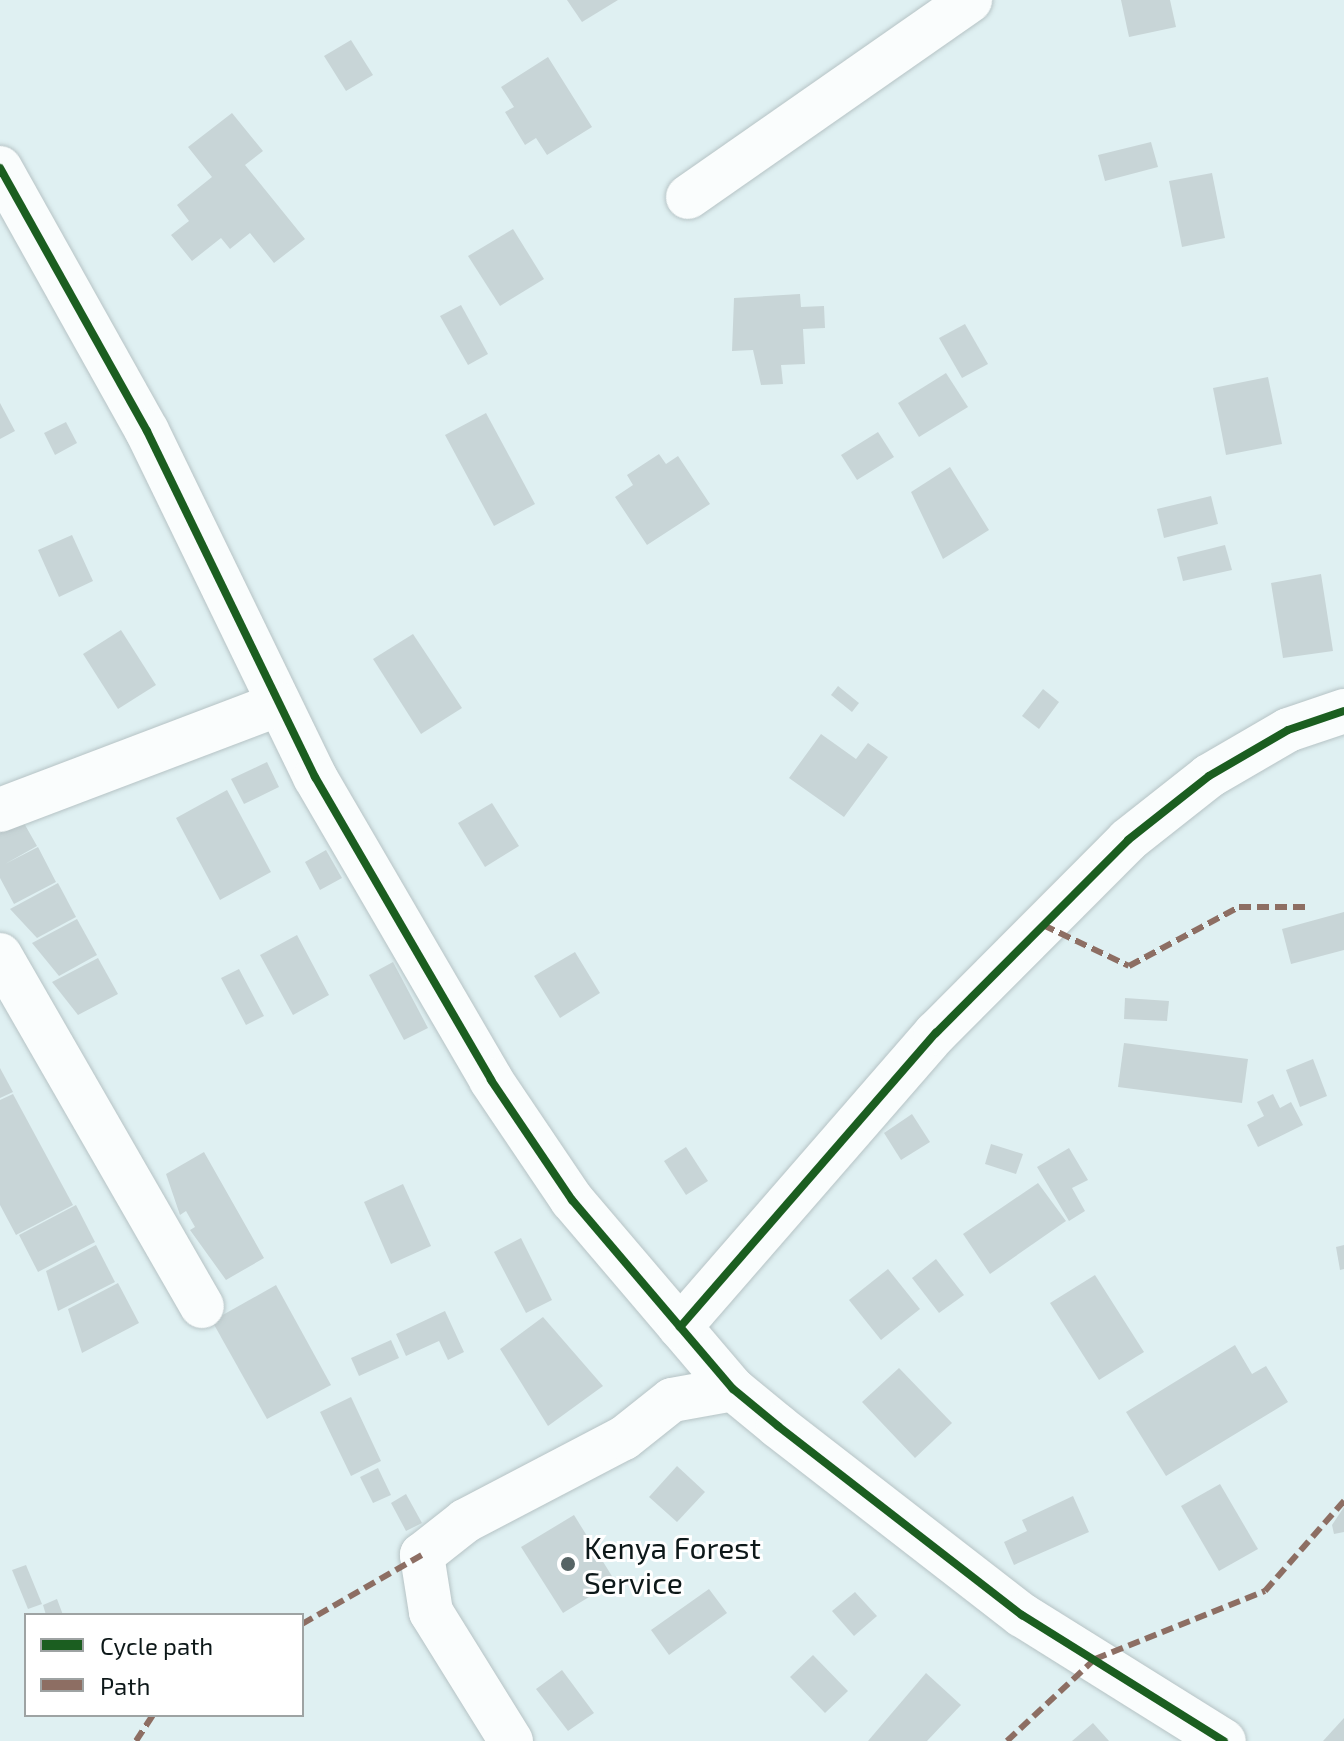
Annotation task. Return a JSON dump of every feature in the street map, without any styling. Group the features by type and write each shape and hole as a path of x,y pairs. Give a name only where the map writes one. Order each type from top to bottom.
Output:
{"street":[{"path":"688,197 970,0"},
{"path":"0,168 147,431 279,704 491,1080 572,1200 733,1389 1022,1615 1224,1741"},
{"path":"0,810 279,704"},
{"path":"680,1327 936,1033 1128,840 1209,776 1288,730 1344,711"},
{"path":"0,955 202,1306"},
{"path":"511,1741 431,1612 422,1555 465,1521 624,1438 672,1400 733,1389"}],"building":[{"path":"567,0 618,0 582,22"},
{"path":"1121,0 1170,0 1176,27 1129,37"},
{"path":"351,40 373,75 346,91 324,56"},
{"path":"548,57 592,127 547,155 536,138 525,145 505,112 514,107 501,87"},
{"path":"232,113 263,151 245,165 305,239 274,263 250,233 230,249 221,238 192,261 171,235 189,221 177,205 212,177 188,147"},
{"path":"1151,142 1158,167 1105,181 1098,155"},
{"path":"1212,173 1225,238 1182,247 1169,181"},
{"path":"513,229 544,279 500,306 468,256"},
{"path":"800,294 801,307 824,306 825,328 803,329 805,364 781,365 783,384 761,385 753,350 732,351 734,298"},
{"path":"461,305 488,354 468,365 440,316"},
{"path":"965,324 988,364 962,378 939,338"},
{"path":"946,373 968,407 919,437 898,403"},
{"path":"1268,377 1282,444 1226,455 1213,388"},
{"path":"0,403 15,431 0,439"},
{"path":"486,413 535,504 494,526 445,435"},
{"path":"66,422 77,443 55,455 44,433"},
{"path":"878,432 894,457 857,480 841,455"},
{"path":"659,454 666,464 678,456 710,504 647,545 615,497 633,485 627,475"},
{"path":"950,467 989,530 943,559 911,492"},
{"path":"1211,496 1218,524 1164,538 1157,509"},
{"path":"72,535 93,581 59,597 38,550"},
{"path":"1225,545 1232,570 1183,581 1177,557"},
{"path":"1321,574 1333,651 1283,658 1271,583"},
{"path":"121,630 156,685 118,709 83,654"},
{"path":"413,634 462,708 421,734 373,659"},
{"path":"838,686 859,703 852,712 831,695"},
{"path":"1043,689 1059,702 1039,729 1022,716"},
{"path":"821,734 856,759 868,743 888,757 844,817 789,778"},
{"path":"267,762 279,787 244,804 231,779"},
{"path":"227,790 271,872 220,900 176,818"},
{"path":"492,803 519,846 485,867 458,823"},
{"path":"16,809 37,846 5,864 38,847 56,882 14,904 0,878 0,818"},
{"path":"326,850 342,878 320,890 305,862"},
{"path":"58,883 76,917 37,938 10,909"},
{"path":"1344,912 1344,950 1291,964 1282,929"},
{"path":"77,919 97,955 59,976 32,943"},
{"path":"297,935 329,995 293,1015 260,955"},
{"path":"575,952 600,993 560,1018 534,976"},
{"path":"98,958 118,994 78,1015 52,982"},
{"path":"393,962 428,1028 404,1040 369,975"},
{"path":"239,969 264,1016 246,1025 221,978"},
{"path":"1125,998 1169,1001 1167,1021 1124,1019"},
{"path":"1124,1043 1248,1059 1242,1103 1118,1087"},
{"path":"1313,1059 1327,1096 1300,1107 1286,1070"},
{"path":"0,1068 13,1092 0,1098"},
{"path":"13,1094 73,1205 16,1235 0,1205 0,1100"},
{"path":"1273,1094 1280,1108 1291,1102 1303,1125 1258,1147 1247,1125 1264,1116 1257,1102"},
{"path":"912,1114 930,1142 901,1160 884,1133"},
{"path":"991,1144 1023,1154 1016,1174 985,1164"},
{"path":"686,1147 708,1181 686,1195 664,1161"},
{"path":"1069,1148 1088,1180 1072,1188 1085,1211 1069,1221 1037,1167"},
{"path":"204,1152 264,1258 226,1280 190,1230 195,1227 186,1211 180,1215 166,1174"},
{"path":"1038,1183 1066,1221 990,1274 963,1234"},
{"path":"403,1184 431,1246 391,1264 364,1202"},
{"path":"76,1205 95,1242 38,1272 19,1235"},
{"path":"521,1238 552,1300 526,1313 494,1252"},
{"path":"96,1245 115,1282 58,1311 46,1271"},
{"path":"1344,1245 1344,1269 1340,1270 1336,1247"},
{"path":"936,1259 964,1295 939,1313 912,1278"},
{"path":"888,1269 920,1309 881,1340 849,1300"},
{"path":"1095,1275 1144,1352 1099,1380 1050,1303"},
{"path":"118,1283 139,1323 82,1353 68,1309"},
{"path":"276,1285 331,1385 267,1419 212,1321"},
{"path":"445,1311 464,1352 448,1360 439,1341 406,1356 396,1334"},
{"path":"543,1317 603,1386 548,1426 500,1349"},
{"path":"391,1340 399,1358 359,1376 351,1358"},
{"path":"1235,1345 1252,1374 1266,1366 1288,1402 1166,1476 1126,1412"},
{"path":"899,1368 952,1423 915,1458 862,1402"},
{"path":"351,1397 381,1461 351,1476 320,1412"},
{"path":"677,1466 705,1492 677,1522 649,1497"},
{"path":"378,1468 391,1495 373,1503 360,1477"},
{"path":"1220,1484 1258,1549 1219,1571 1181,1506"},
{"path":"406,1494 422,1523 406,1531 391,1503"},
{"path":"1073,1496 1089,1532 1014,1565 1004,1542 1027,1531 1022,1520"},
{"path":"1344,1507 1344,1532 1334,1534 1332,1525"},
{"name":"Kenya Forest Service","path":"574,1515 615,1581 563,1613 521,1547"},
{"path":"26,1565 42,1604 28,1609 12,1570"},
{"path":"709,1589 727,1613 669,1655 651,1630"},
{"path":"855,1592 877,1616 854,1636 832,1611"},
{"path":"57,1599 62,1613 45,1613 43,1605"},
{"path":"813,1655 848,1691 825,1713 790,1677"},
{"path":"562,1670 594,1713 568,1731 536,1689"},
{"path":"926,1673 961,1705 927,1741 868,1741"},
{"path":"1344,1718 1344,1741 1323,1741"},
{"path":"1093,1723 1109,1741 1072,1741"}],"marked path":[{"path":"1043,925 1129,966 1239,907 1310,907"},
{"path":"1007,1741 1095,1659 1265,1591 1344,1501"},
{"path":"304,1623 422,1555"},
{"path":"136,1741 152,1717"}],"cycle path":[{"path":"0,168 147,431 315,777 491,1080 572,1200 733,1389 1022,1615 1224,1741"},
{"path":"680,1327 936,1033 1128,840 1209,776 1288,730 1344,711"}],"place":[{"name":"Kenya Forest Service","path":"568,1564"}]}
